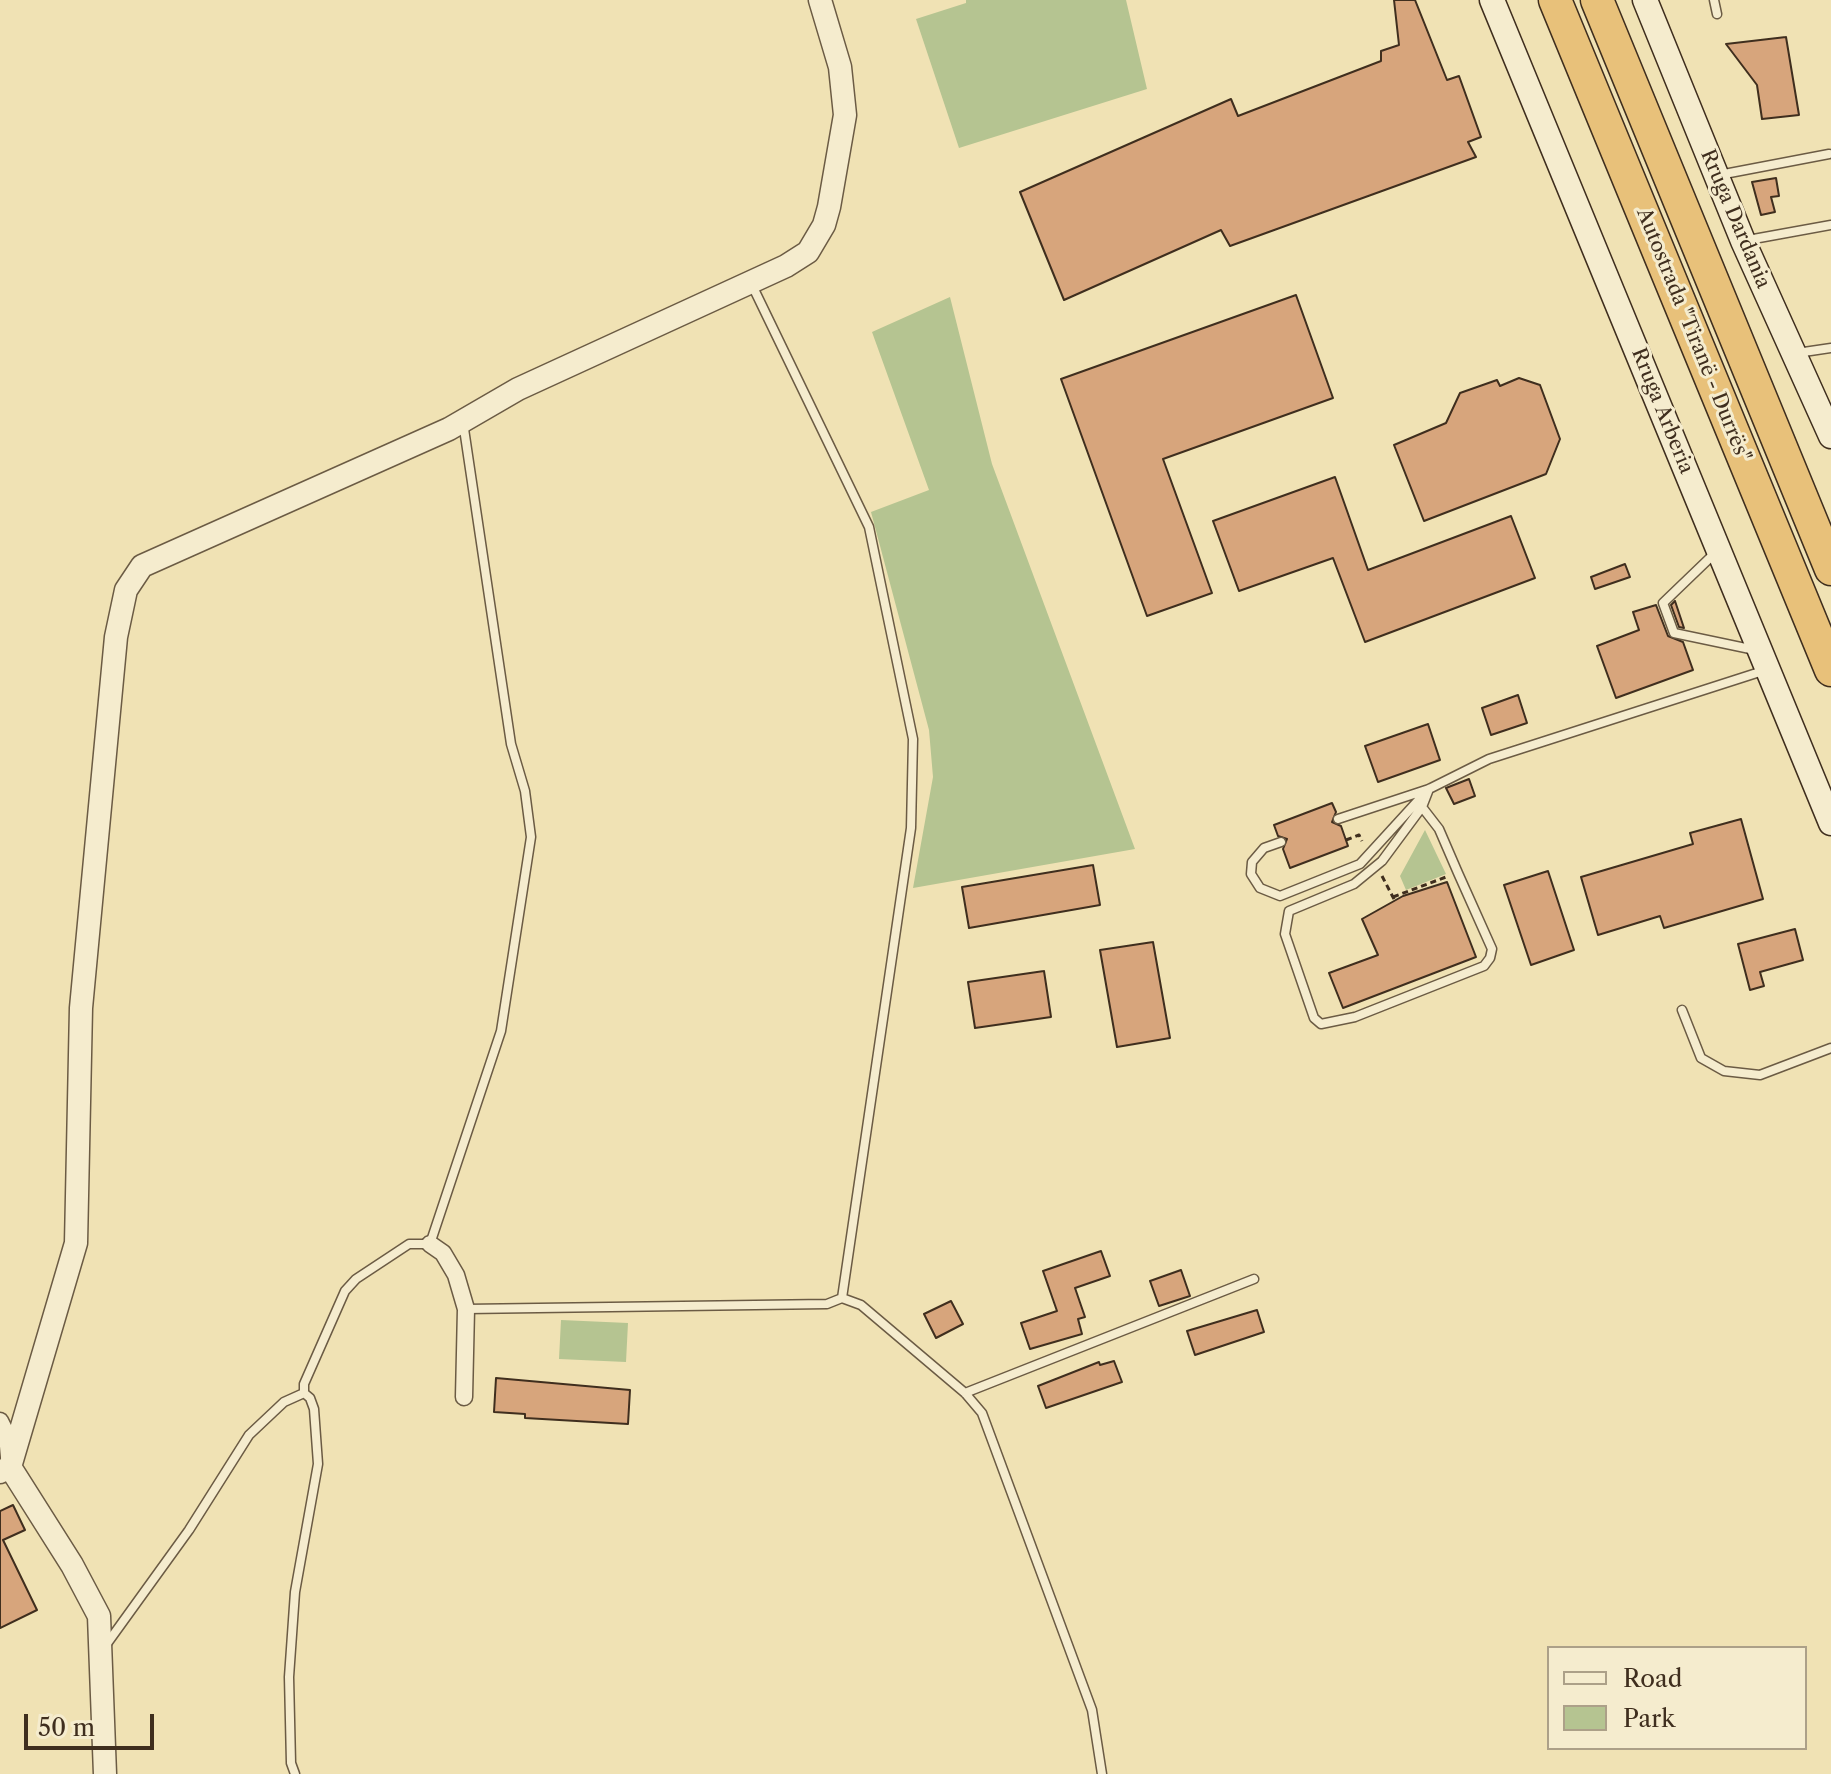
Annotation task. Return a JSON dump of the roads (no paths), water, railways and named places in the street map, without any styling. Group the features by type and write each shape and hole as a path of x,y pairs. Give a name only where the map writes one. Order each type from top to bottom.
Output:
{"highway":[{"name":"Autostrada \"Tiranë - Durrës\"","path":"1555,0 1831,670"},
{"name":"Autostrada \"Tiranë - Durrës\"","path":"1597,0 1831,569"}],"main road":[{"name":"Rruga Arberia","path":"1492,0 1831,823"},
{"name":"Rruga Dardania","path":"1645,0 1743,241 1831,436"}],"street":[{"path":"5,1470 76,1243 81,1008 116,637 126,590 142,566 463,421 518,389 751,283 808,252 816,241 829,207 842,139 845,96 834,40 820,0"},
{"path":"430,1244 443,1253 456,1275 466,1309 464,1397"},
{"path":"0,1421 7,1435 5,1470 72,1565 99,1616 105,1774"}],"lane":[{"path":"1714,0 1717,14"},
{"path":"1717,175 1829,154"},
{"path":"1743,241 1831,225"},
{"path":"751,283 869,527 913,739 911,828 842,1298"},
{"path":"1792,354 1831,348"},
{"path":"304,1393 304,1384 351,1285 390,1253 409,1244 430,1244 501,1031 531,837 525,791 511,744 463,421"},
{"path":"1718,549 1663,603 1674,633 1763,660"},
{"path":"1338,819 1429,789 1489,759 1763,660"},
{"path":"1422,807 1439,829 1492,949 1484,966 1355,1017 1321,1024 1314,1018 1285,934 1289,911 1354,884 1382,861 1422,807 1429,789"},
{"path":"1281,842 1264,848 1252,862 1251,874 1260,888 1280,896 1360,864 1429,789"},
{"path":"1682,1010 1701,1058 1724,1071 1760,1075 1831,1048"},
{"path":"965,1393 1254,1279"},
{"path":"466,1309 827,1304 842,1298 861,1305 965,1393 982,1413 1002,1458 1092,1710 1102,1774"},
{"path":"101,1652 189,1530 249,1435 284,1402 304,1393"},
{"path":"295,1774 291,1763 289,1677 295,1592 318,1464 314,1409 310,1398 304,1393"}]}
